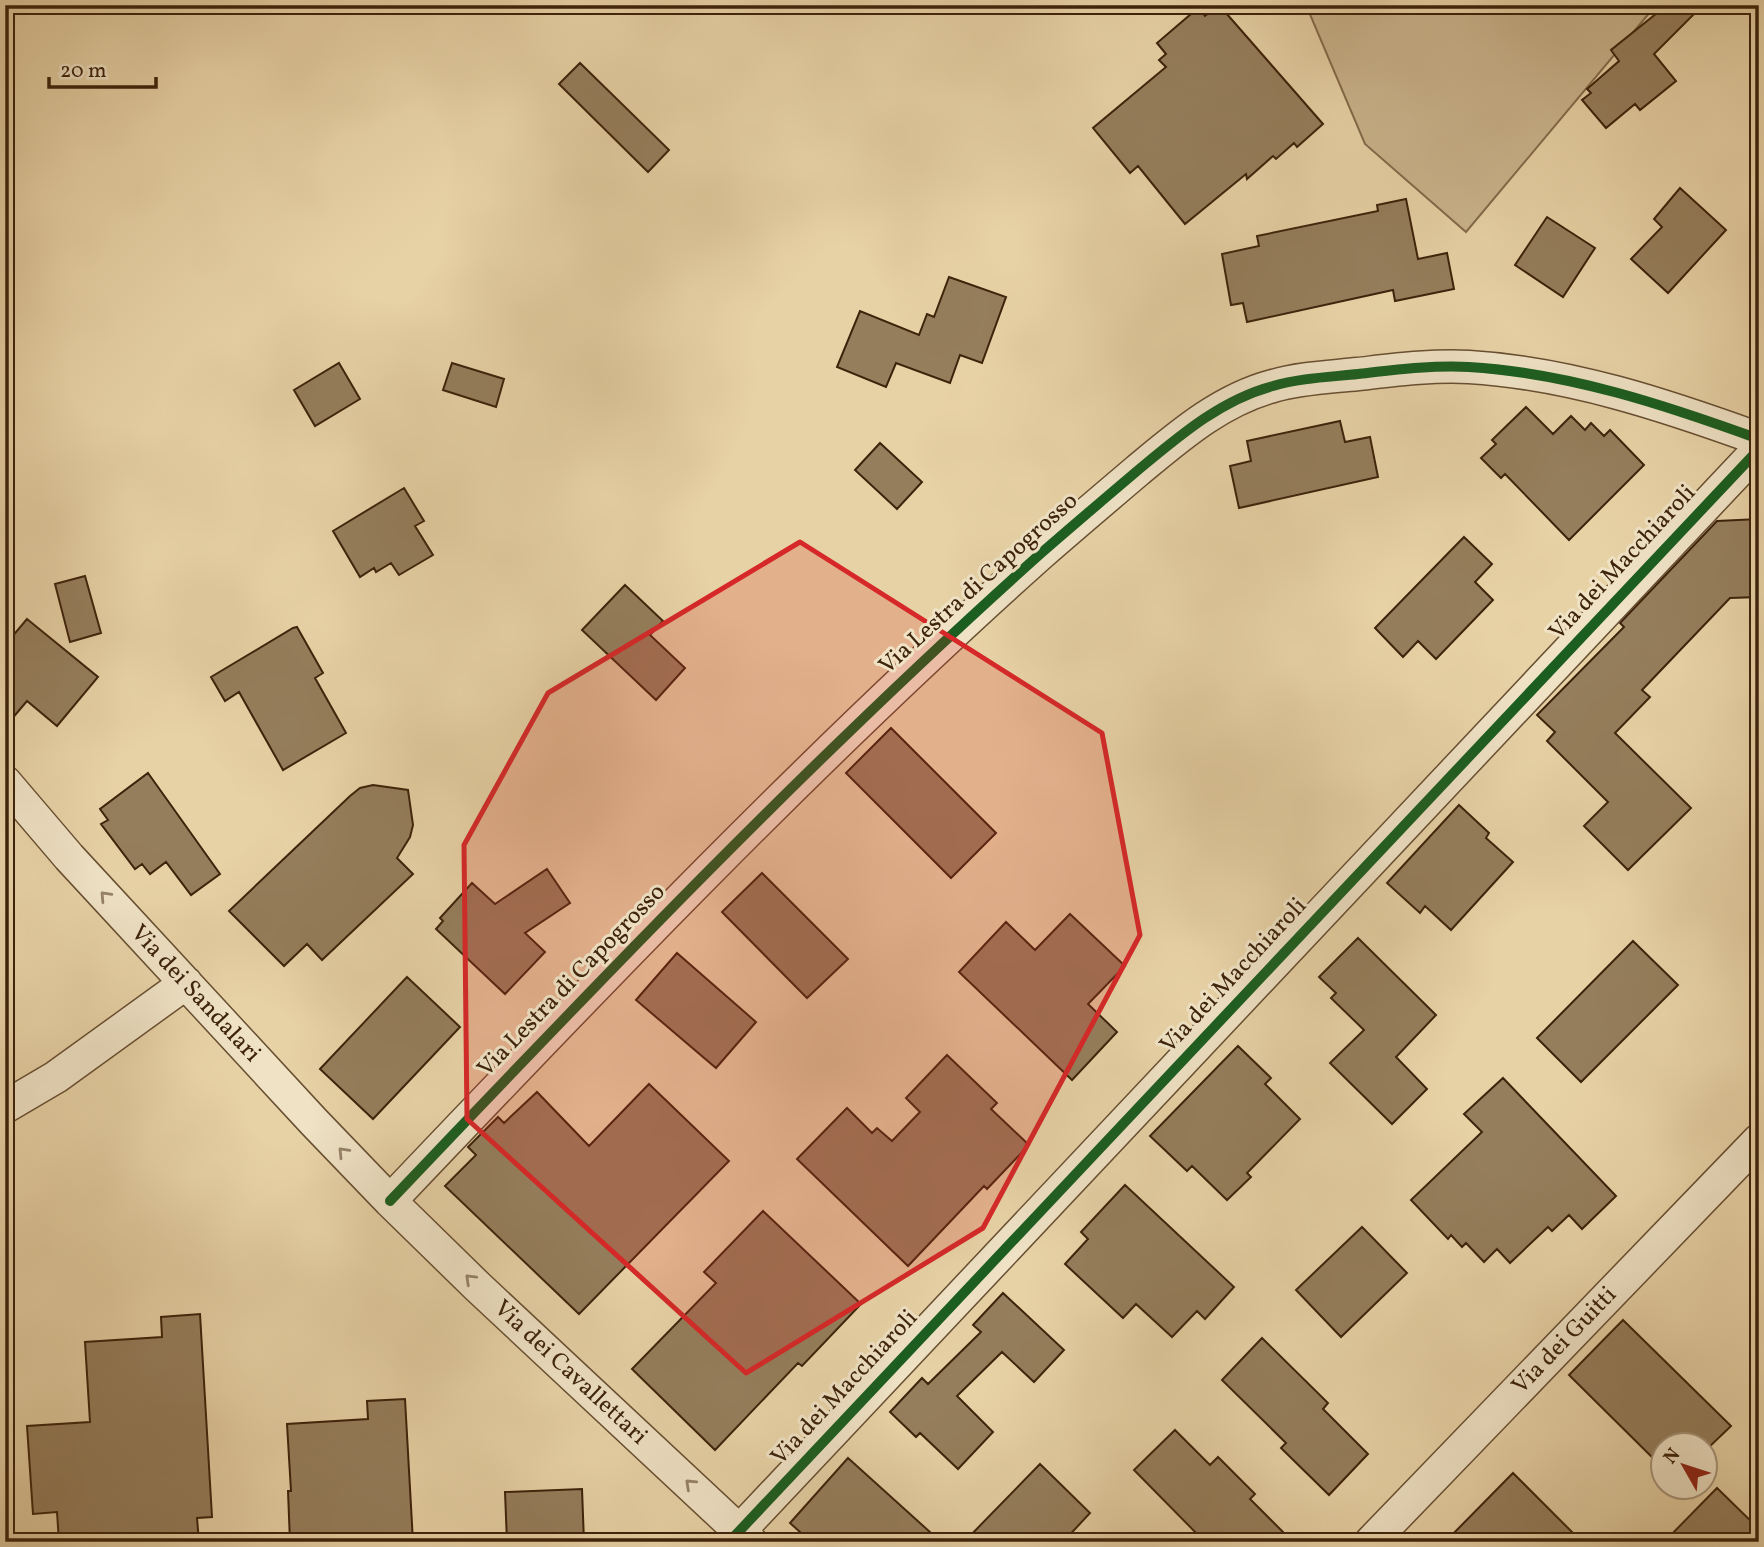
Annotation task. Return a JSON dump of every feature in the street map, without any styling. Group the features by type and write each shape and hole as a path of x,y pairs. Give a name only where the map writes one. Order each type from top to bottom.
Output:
{"street":[{"name":"Via Lestra di Capogrosso","path":"390,1201 631,950 871,711 1073,525 1168,445 1216,410 1258,391 1296,381 1467,367 1545,377 1619,392 1759,439"},
{"name":"Via dei Macchiaroli","path":"740,1538 1759,449"},
{"name":"Via dei Sandalari","path":"5,782 46,832 390,1201"},
{"path":"5,1107 56,1077 186,983"},
{"name":"Via dei Guitti","path":"1371,1542 1759,1140"},
{"name":"Via dei Cavallettari","path":"390,1201 740,1538"}],"highlighted area":[{"path":"800,542 1102,733 1140,935 983,1228 746,1373 467,1119 464,845 548,693"}],"shaded area":[{"path":"1306,5 1656,5 1466,232 1365,144"}],"building":[{"path":"1219,5 1323,124 1297,147 1294,143 1276,159 1273,156 1247,179 1246,174 1185,224 1138,166 1130,173 1093,128 1166,67 1159,60 1166,54 1157,43 1198,8 1205,16"},
{"path":"1667,5 1703,5 1654,54 1676,81 1640,110 1635,104 1606,128 1582,100 1591,93 1587,89 1619,61 1611,50"},
{"path":"580,63 669,150 648,172 559,84"},
{"path":"1680,188 1726,230 1668,293 1631,259 1662,227 1654,219"},
{"path":"1406,199 1418,259 1447,253 1454,289 1395,301 1393,290 1247,322 1243,303 1231,305 1222,254 1259,246 1257,236 1378,211 1377,205"},
{"path":"1547,217 1595,248 1563,297 1515,265"},
{"path":"949,277 1006,297 982,363 960,355 950,383 896,363 886,387 837,367 860,311 919,335 927,314 934,317"},
{"path":"339,363 360,399 315,426 294,390"},
{"path":"452,363 504,379 496,407 443,390"},
{"path":"1526,407 1553,434 1571,416 1585,430 1591,423 1604,436 1610,430 1644,465 1569,540 1505,474 1501,478 1481,458 1496,444 1492,440"},
{"path":"1340,421 1345,442 1370,437 1378,477 1239,508 1230,466 1251,461 1247,441"},
{"path":"880,443 922,482 897,509 855,470"},
{"path":"404,488 424,521 415,526 433,555 399,575 391,563 376,572 374,568 360,577 333,531"},
{"path":"1759,519 1759,597 1730,598 1642,690 1650,697 1615,733 1691,808 1628,870 1584,826 1608,802 1547,741 1555,732 1537,715 1624,627 1620,623 1717,521"},
{"path":"1464,537 1492,564 1475,582 1493,600 1436,659 1418,641 1403,657 1375,628"},
{"path":"85,576 101,633 70,642 55,584"},
{"path":"625,585 663,621 650,635 685,668 656,700 582,630"},
{"path":"27,619 98,677 57,726 27,701 5,727 5,645"},
{"path":"297,627 323,673 315,678 346,733 283,770 239,692 225,701 211,677"},
{"path":"891,728 996,833 951,878 846,773"},
{"path":"148,773 220,874 191,895 166,862 150,874 142,864 135,869 101,824 108,820 100,809"},
{"path":"373,785 408,790 413,825 410,837 397,858 413,874 322,960 307,944 284,966 229,911 350,796 360,788"},
{"path":"1459,805 1489,833 1486,838 1513,862 1451,930 1425,906 1420,913 1387,883"},
{"path":"547,869 570,903 525,933 545,952 505,994 436,929 443,921 440,918 472,883 495,904"},
{"path":"762,873 848,959 807,998 722,912"},
{"path":"1070,914 1125,966 1088,1004 1117,1032 1072,1080 959,972 1006,922 1035,950"},
{"path":"1358,938 1436,1015 1396,1057 1427,1089 1392,1124 1330,1063 1364,1030 1331,998 1336,993 1319,977"},
{"path":"1633,941 1678,985 1581,1082 1537,1038"},
{"path":"677,953 756,1022 716,1068 636,1000"},
{"path":"407,977 460,1027 373,1119 320,1069"},
{"path":"1238,1046 1271,1078 1265,1084 1300,1119 1247,1173 1251,1177 1227,1200 1192,1166 1187,1171 1150,1136"},
{"path":"947,1055 997,1103 991,1109 1029,1145 987,1189 984,1186 908,1266 797,1159 847,1108 872,1133 877,1128 892,1141 920,1112 906,1098"},
{"path":"1503,1078 1616,1196 1582,1229 1569,1215 1552,1231 1548,1227 1510,1263 1497,1249 1484,1262 1466,1243 1462,1247 1451,1235 1448,1239 1411,1200 1482,1132 1464,1114"},
{"path":"649,1084 729,1161 579,1314 445,1186 476,1155 468,1147 498,1117 504,1123 537,1092 589,1146"},
{"path":"1125,1185 1234,1287 1205,1319 1197,1311 1172,1337 1136,1304 1123,1318 1065,1264 1088,1239 1081,1232"},
{"path":"763,1211 861,1304 802,1366 798,1363 715,1450 632,1369 716,1283 704,1272"},
{"path":"1362,1227 1407,1273 1341,1337 1296,1290"},
{"path":"1003,1293 1064,1350 1034,1382 1002,1352 957,1396 993,1432 958,1469 920,1433 916,1437 890,1412 922,1378 928,1384 981,1332 973,1325"},
{"path":"200,1314 212,1517 197,1518 199,1542 59,1542 57,1512 33,1514 27,1426 90,1422 85,1342 162,1337 161,1317"},
{"path":"1623,1320 1731,1426 1718,1439 1718,1432 1648,1432 1648,1453 1569,1375"},
{"path":"1262,1338 1328,1403 1323,1409 1368,1454 1329,1495 1281,1448 1286,1443 1222,1380"},
{"path":"405,1399 413,1542 290,1542 288,1491 291,1491 287,1424 368,1419 367,1401"},
{"path":"1175,1430 1210,1465 1218,1457 1255,1494 1250,1499 1293,1542 1205,1542 1134,1470"},
{"path":"848,1458 941,1542 811,1542 790,1523"},
{"path":"1040,1464 1090,1513 1063,1542 964,1542"},
{"path":"1513,1473 1582,1542 1445,1542"},
{"path":"582,1489 584,1542 507,1542 505,1492"},
{"path":"1718,1489 1759,1529 1759,1542 1664,1542 1703,1502 1718,1502"}],"cycle path":[{"path":"390,1201 628,953 871,711 1051,544 1168,445 1217,410 1254,392 1294,381 1413,368 1469,367 1506,370 1580,383 1688,414 1759,439"},
{"path":"729,1542 1759,449"}]}
